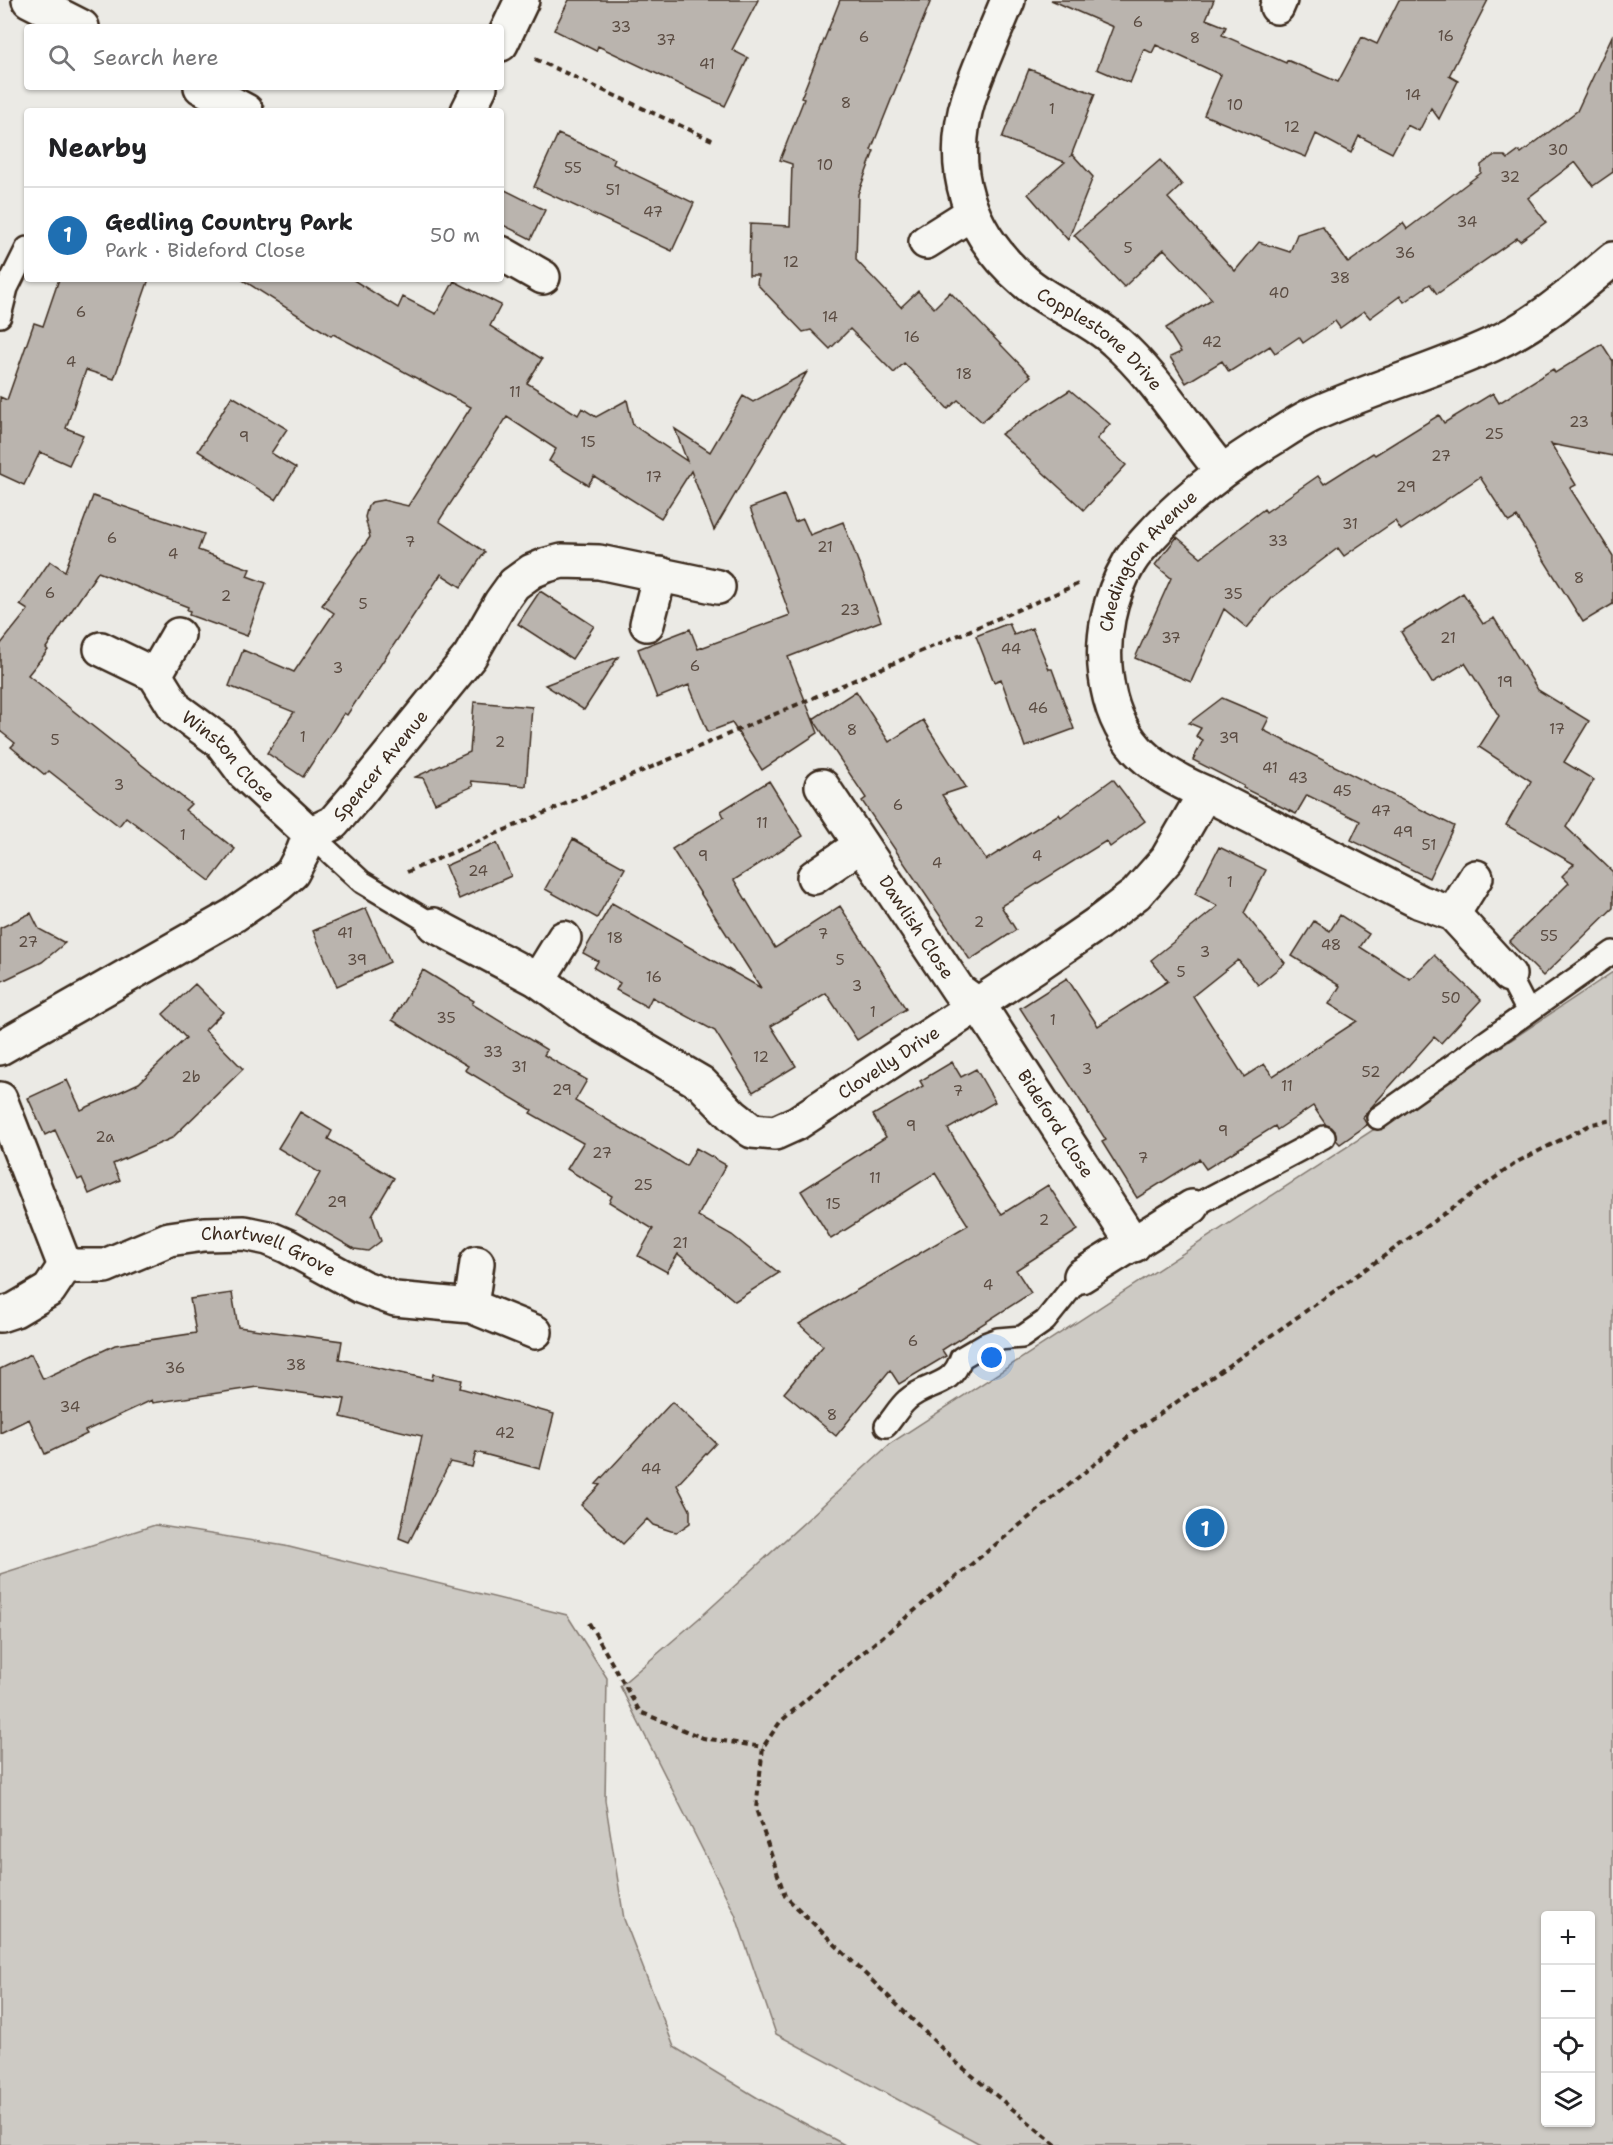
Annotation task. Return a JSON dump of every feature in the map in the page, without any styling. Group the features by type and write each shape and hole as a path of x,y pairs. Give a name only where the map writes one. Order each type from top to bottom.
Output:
{"street":[{"path":"29,0 76,24"},
{"path":"504,39 522,0"},
{"name":"Copplestone Drive","path":"1008,0 969,97 962,132 960,153 963,190 972,213 989,244 1024,282 1114,339 1136,361 1221,470"},
{"path":"207,90 240,108"},
{"path":"470,108 478,90"},
{"path":"926,242 972,213"},
{"path":"504,255 543,277"},
{"name":"Chedington Avenue","path":"1509,975 1453,914 1410,897 1174,780 1132,745 1120,726 1107,684 1104,662 1106,625 1115,595 1129,563 1187,498 1221,470 1309,417 1493,344 1558,306 1613,259"},
{"name":"Spencer Avenue","path":"310,834 333,823 357,795 470,656 514,584 532,571 547,565 579,561 599,562 718,587"},
{"path":"646,624 660,574"},
{"path":"101,649 155,675 178,635"},
{"name":"Winston Close","path":"155,675 176,709 221,742 245,774 310,834"},
{"name":"Dawlish Close","path":"822,786 959,991 977,1004"},
{"name":"Clovelly Drive","path":"434,925 538,980 592,1019 701,1083 733,1116 752,1131 775,1133 797,1123 977,1004 1098,923 1136,894 1167,859 1205,794"},
{"path":"0,1048 234,915 278,885 292,873 310,834"},
{"path":"814,877 861,845"},
{"path":"1453,914 1476,877"},
{"path":"538,980 564,938"},
{"name":"Bideford Close","path":"977,1004 1134,1245"},
{"path":"0,1098 65,1266 49,1290 15,1310 0,1315"},
{"path":"1082,1276 1192,1207"},
{"name":"Chartwell Grove","path":"65,1266 105,1266 169,1239 204,1234 244,1233 268,1238 287,1246 362,1287 395,1299 471,1306 535,1332"},
{"path":"471,1306 477,1263"}],"lane":[{"path":"0,316 7,288 24,254"},
{"path":"310,834 362,882 434,925"},
{"path":"1378,1118 1613,952"},
{"path":"1509,975 1528,1012"},
{"path":"1192,1207 1324,1137"},
{"path":"886,1426 908,1399 948,1379 958,1369 962,1358 998,1339 1022,1337 1045,1321 1082,1276"}],"path":[{"path":"504,44 712,140"},
{"path":"370,887 1129,563"},
{"path":"1056,2145 957,2063 785,1896 756,1809 763,1747 780,1722 823,1685 1134,1432 1519,1161 1592,1124 1613,1120"},
{"path":"589,1623 640,1712 704,1738 763,1747"}],"shaded area":[{"path":"1613,972 1613,2145 982,2145 776,2034 735,1914 620,1686 704,1614 891,1443"},
{"path":"155,1525 285,1546 567,1615 607,1678 605,1800 624,1919 674,2047 761,2100 845,2145 0,2145 0,1574"}],"building":[{"path":"569,0 758,0 732,50 748,58 725,106 598,46 596,51 554,30"},
{"path":"840,0 931,0 871,150 874,151 858,194 856,260 901,307 918,291 934,308 950,292 1031,376 982,422 958,400 948,409 904,363 894,373 850,329 830,349 811,330 803,332 757,284 758,275 749,275 750,224 790,226 792,164 780,160 804,99 801,98"},
{"path":"1051,0 1214,0 1206,19 1226,27 1222,35 1286,63 1287,60 1338,82 1362,37 1377,44 1399,0 1488,0 1449,76 1458,81 1439,119 1431,108 1419,131 1407,125 1392,153 1359,136 1351,153 1316,134 1306,157 1204,115 1221,75 1156,45 1152,53 1144,49 1130,83 1097,69 1113,27"},
{"path":"1613,34 1613,172 1593,186 1575,162 1528,198 1546,222 1520,241 1517,238 1437,294 1430,284 1404,302 1400,296 1370,318 1364,311 1340,328 1335,321 1303,343 1299,337 1275,353 1270,346 1229,372 1222,361 1186,383 1170,357 1181,352 1166,328 1212,299 1164,249 1124,287 1074,235 1160,160 1182,185 1168,198 1235,271 1259,242 1290,252 1297,234 1322,226 1348,263 1403,223 1407,229 1481,173 1481,165 1493,156 1505,156 1508,159 1519,151 1521,153 1577,111"},
{"path":"1029,69 1095,94 1071,156 1073,155 1093,177 1068,240 1028,194 1065,162 1002,138"},
{"path":"558,134 615,159 613,164 694,203 672,251 534,187"},
{"path":"504,190 545,210 531,239 504,226"},
{"path":"58,282 148,282 114,379 86,370 66,428 83,435 69,465 40,452 24,485 0,474 0,397 7,400 34,323 43,326"},
{"path":"246,282 357,282 398,308 403,297 436,314 453,282 456,282 501,305 490,326 542,359 527,383 578,415 582,408 596,417 627,400 633,425 687,461 675,429 710,452 743,396 753,402 807,372 714,530 691,471 661,518 594,476 588,485 549,461 556,449 507,417 439,521 485,552 461,587 441,574 347,715 344,713 303,777 267,753 294,712 229,686 243,650 294,672 334,613 322,605 370,537 365,517 368,506 372,502 383,500 408,506 471,407 333,334 331,336"},
{"path":"1602,344 1613,361 1613,456 1551,444 1576,485 1570,488 1613,556 1613,604 1583,622 1517,517 1509,522 1480,477 1401,530 1395,521 1344,556 1338,548 1272,598 1247,628 1224,609 1191,682 1135,658 1171,578 1155,565 1177,537 1201,557 1264,509 1266,512 1318,476 1324,484 1439,415 1444,423 1493,393 1499,403 1553,369 1555,373"},
{"path":"1070,390 1110,424 1097,439 1126,465 1084,510 1001,434"},
{"path":"232,396 287,429 271,453 296,468 276,500 198,451"},
{"path":"784,495 795,522 803,519 810,535 843,522 881,621 788,657 818,733 762,770 732,723 708,732 689,685 657,698 638,649 690,629 698,649 790,615 750,508"},
{"path":"93,496 204,534 198,550 250,569 247,576 266,583 247,636 189,615 188,607 98,572 46,648 48,650 28,675 191,804 185,810 235,849 210,881 126,817 119,826 49,771 45,775 11,747 15,743 0,731 0,645 28,610 20,605 50,561 65,571"},
{"path":"540,591 594,626 572,659 518,624"},
{"path":"1463,593 1483,624 1494,618 1538,690 1589,721 1564,762 1594,780 1566,827 1613,872 1613,908 1543,976 1509,942 1569,883 1562,876 1574,864 1506,825 1531,781 1479,747 1499,716 1465,663 1432,683 1401,632"},
{"path":"1009,623 1014,635 1032,628 1049,669 1052,669 1074,729 1025,747 1001,679 994,682 976,636"},
{"path":"618,657 584,710 545,685"},
{"path":"856,691 889,742 923,720 966,787 942,795 986,860 1059,814 1061,817 1113,779 1145,821 1110,847 1106,841 1001,906 1016,930 970,960 862,801 866,798 813,719"},
{"path":"1222,698 1269,718 1263,730 1454,826 1429,878 1351,840 1360,821 1307,795 1296,814 1193,760 1203,740 1196,736 1201,728 1189,723"},
{"path":"474,702 532,707 526,786 471,781 473,786 435,803 423,778 415,777 470,752"},
{"path":"769,781 803,836 734,880 775,948 840,906 906,1009 857,1040 826,993 771,1026 796,1066 753,1092 715,1031 652,997 647,1007 616,990 620,983 594,968 598,961 583,953 612,903 761,988 672,849 724,817 721,811"},
{"path":"573,839 625,868 597,918 545,889"},
{"path":"497,843 511,876 459,899 445,866"},
{"path":"1219,847 1266,870 1244,913 1285,963 1258,985 1238,960 1193,996 1244,1077 1264,1064 1273,1076 1357,1021 1329,1004 1340,986 1292,956 1314,921 1330,931 1340,915 1369,934 1360,947 1410,979 1434,955 1481,1000 1441,1043 1434,1037 1367,1112 1363,1118 1367,1125 1340,1144 1336,1140 1335,1131 1326,1125 1313,1106 1277,1130 1275,1126 1206,1169 1199,1159 1137,1198 1102,1142 1106,1140 1020,1008 1067,978 1098,1026 1168,981 1151,960 1218,906 1195,894"},
{"path":"366,908 390,962 337,986 313,931"},
{"path":"31,913 39,929 65,943 42,962 0,982 0,928"},
{"path":"423,970 474,1001 472,1004 547,1050 544,1055 587,1080 575,1101 686,1166 696,1148 726,1165 698,1216 732,1235 779,1273 735,1301 678,1254 667,1272 638,1256 653,1229 609,1202 612,1196 567,1169 583,1143 530,1113 532,1110 465,1070 468,1066 392,1020"},
{"path":"195,984 223,1012 205,1030 243,1069 172,1138 113,1164 120,1180 89,1194 82,1178 78,1180 55,1130 45,1135 28,1098 67,1080 81,1110 139,1083 186,1038 163,1014"},
{"path":"952,1062 961,1077 976,1069 995,1102 948,1129 1002,1214 1048,1185 1078,1230 1016,1270 1031,1293 942,1350 946,1356 899,1384 890,1370 836,1436 784,1393 823,1346 799,1324 968,1225 935,1173 831,1239 801,1191 886,1137 873,1115 923,1086 920,1081"},
{"path":"300,1112 332,1131 328,1139 394,1178 372,1215 381,1241 368,1251 354,1249 296,1215 320,1173 278,1148"},
{"path":"232,1293 238,1327 342,1341 339,1359 432,1380 433,1374 462,1380 460,1388 554,1414 540,1469 476,1452 472,1467 450,1462 409,1542 399,1538 422,1436 341,1417 345,1399 257,1387 153,1403 152,1400 85,1431 87,1434 45,1454 29,1419 0,1433 0,1369 31,1354 43,1379 115,1345 196,1333 190,1299"},
{"path":"672,1402 716,1443 677,1485 690,1510 690,1523 677,1532 653,1525 647,1519 623,1544 581,1505 600,1485 596,1484"}],"place":[{"name":"Gedling Country Park","path":"1205,1528"}]}
